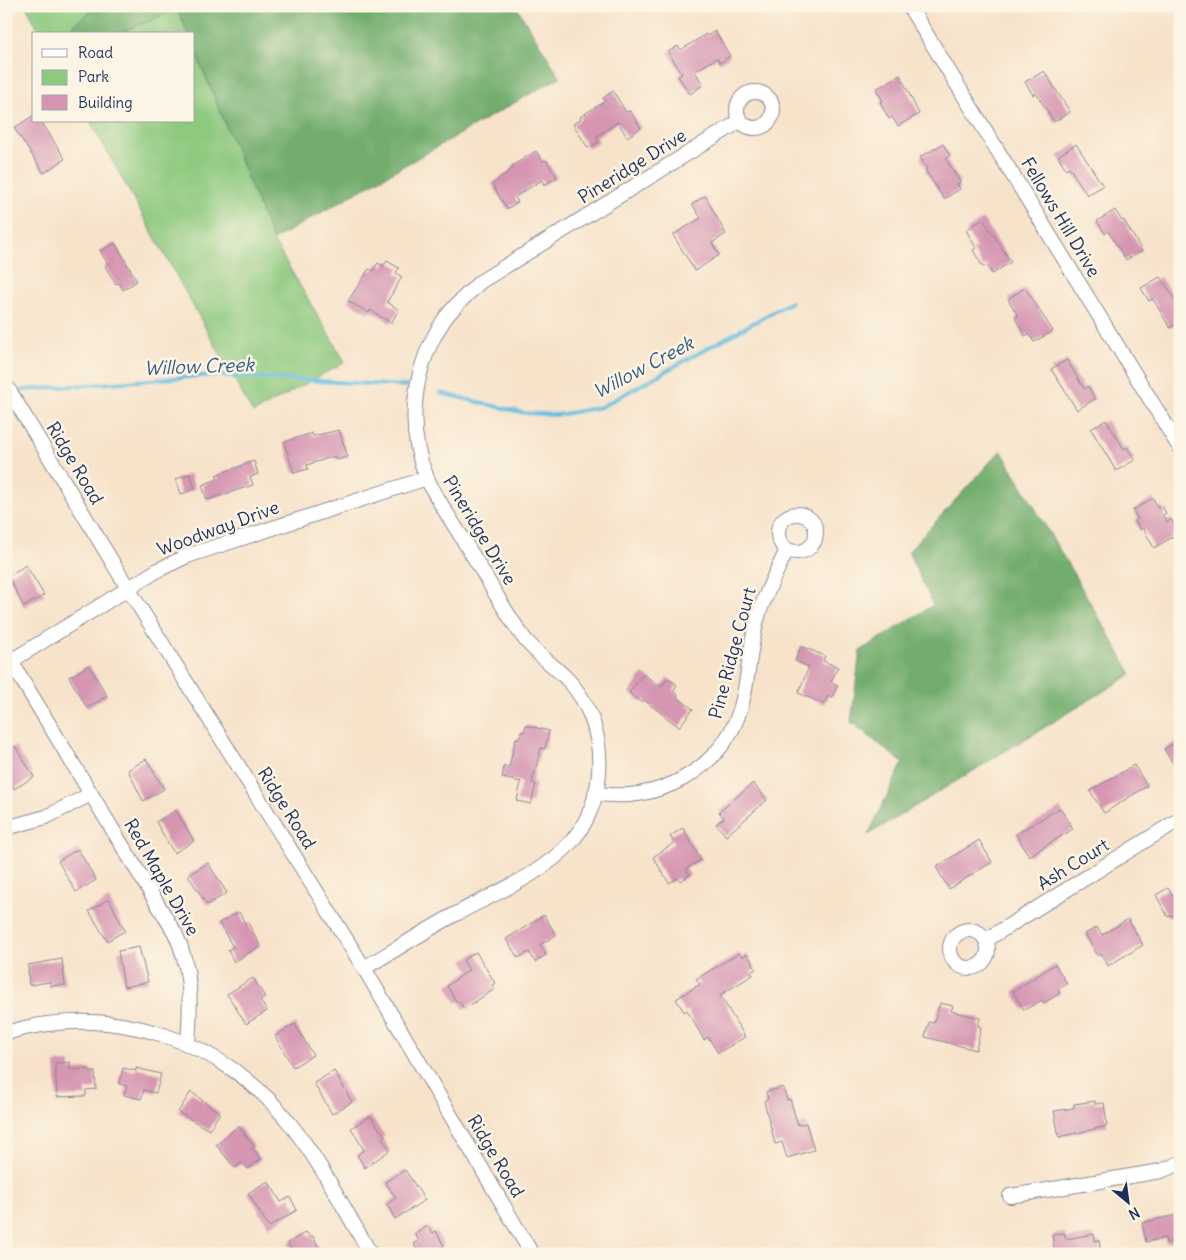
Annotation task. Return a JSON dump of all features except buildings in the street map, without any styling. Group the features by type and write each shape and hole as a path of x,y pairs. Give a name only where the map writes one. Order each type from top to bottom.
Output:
{"street":[{"name":"Fellows Hill Drive","path":"909,6 1180,448"},
{"name":"Pineridge Drive","path":"364,968 451,916 528,875 561,852 582,826 595,793 600,770 599,748 588,711 569,682 525,639 427,478 415,433 417,382 429,347 447,316 480,282 740,121"},
{"name":"Ridge Road","path":"6,385 129,590 364,968 532,1254"},
{"name":"Woodway Drive","path":"8,657 129,590 158,570 187,556 427,478"},
{"name":"Pine Ridge Court","path":"595,793 612,796 655,791 677,782 695,771 721,746 731,731 740,711 757,620 769,586 787,550"},
{"name":"Red Maple Drive","path":"8,657 175,932 183,949 190,984 188,1042"},
{"path":"6,828 46,817 92,794"},
{"name":"Ash Court","path":"986,940 1180,819"},
{"path":"6,1033 49,1024 103,1022 153,1031 188,1042 246,1079 270,1100 291,1124 371,1254"},
{"path":"1010,1196 1161,1171 1180,1163"}],"green space":[{"path":"26,6 97,6 74,26 76,32 40,32"},
{"path":"97,6 516,6 560,77 273,240 195,50 195,32 187,32 178,9 122,32 77,32 73,26"},
{"path":"178,9 187,32 122,32"},
{"path":"195,50 273,240 345,362 253,413 91,122 195,122"},
{"path":"1001,450 1132,674 868,835 903,763 851,722 860,651 933,605 908,552"}],"waterway":[{"name":"Willow Creek","path":"440,393 524,413 558,415 601,407 791,302"},
{"name":"Willow Creek","path":"23,390 214,375 406,386"}]}
